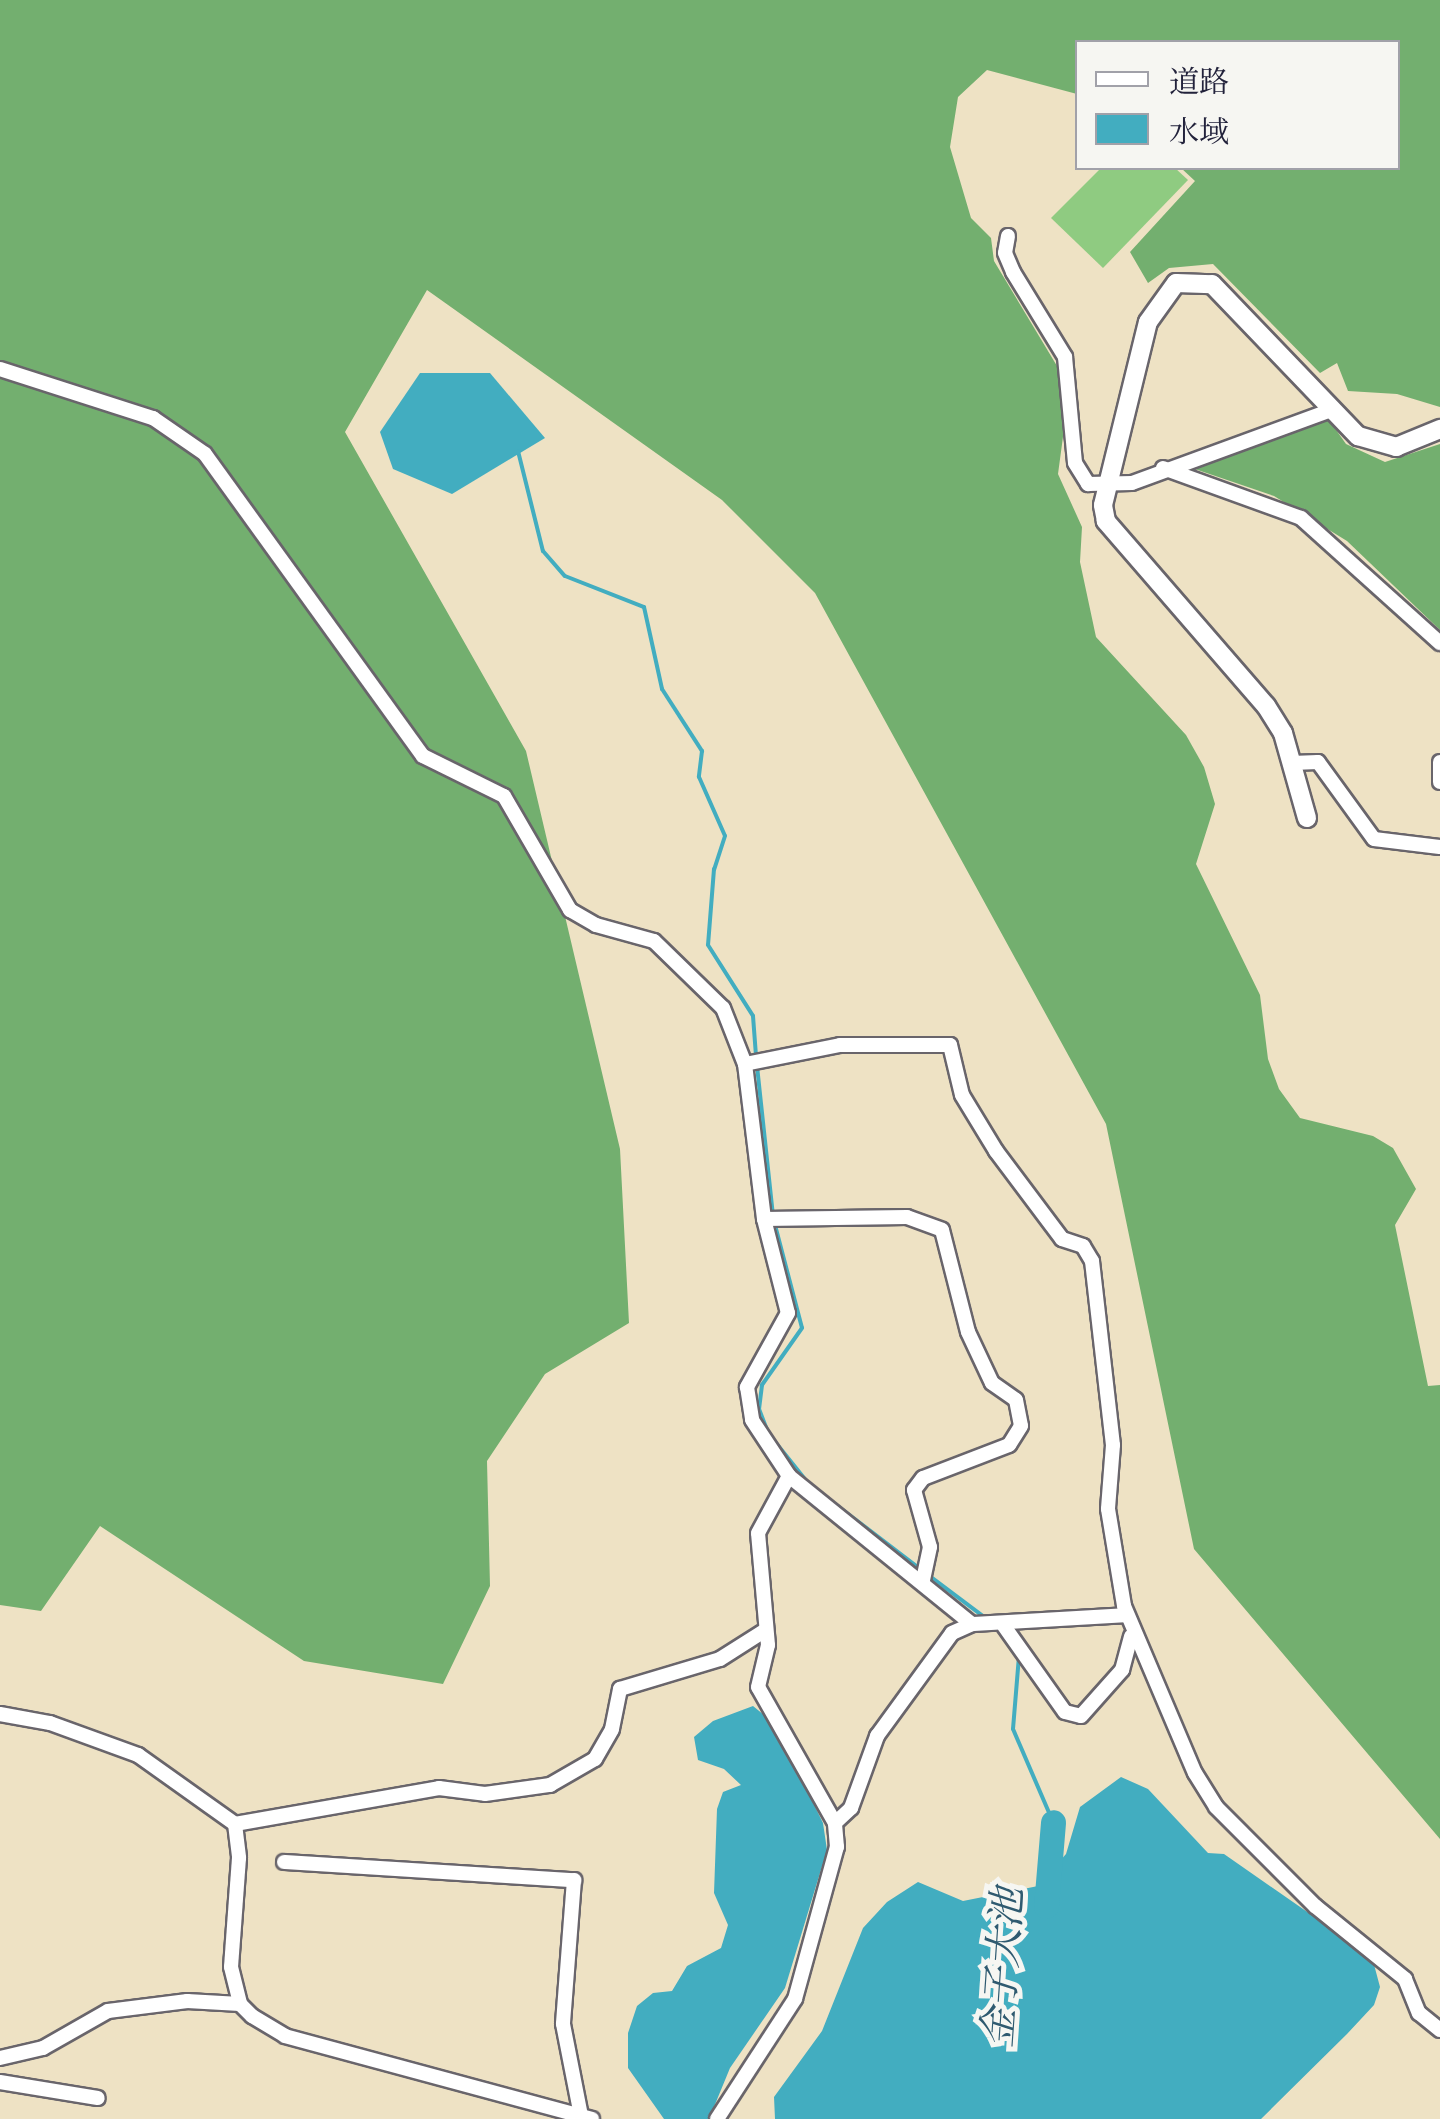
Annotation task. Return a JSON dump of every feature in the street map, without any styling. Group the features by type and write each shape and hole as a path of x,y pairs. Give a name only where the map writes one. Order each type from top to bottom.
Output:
{"street":[{"path":"1008,236 1005,253 1065,357 1079,478 1106,488 1332,410"},
{"path":"1307,818 1292,763 1266,706 1106,522 1106,488 1148,322 1176,283 1212,284 1332,410 1379,447 1396,447 1440,429"},
{"path":"0,368 153,418 205,454 424,756 504,796 570,910 596,925 654,941 699,983 737,1032 745,1064 764,1219 788,1313 747,1386 752,1420 788,1476 925,1573 972,1624"},
{"path":"1162,468 1301,518 1440,643"},
{"path":"1292,763 1318,762 1374,839 1440,846"},
{"path":"1440,762 1440,782"},
{"path":"745,1064 840,1046 950,1045 962,1095 1029,1200 1092,1261 1113,1446 1108,1509 1126,1616 1132,1636 1216,1807 1315,1906 1405,1979 1419,2014 1440,2030"},
{"path":"764,1219 907,1218 942,1230 968,1332 992,1383 1016,1400 1022,1426 1009,1445 923,1478 914,1490 930,1547 925,1573"},
{"path":"716,2119 795,2000 832,1878 836,1823 758,1687 768,1644 758,1534 788,1476"},
{"path":"836,1823 851,1808 867,1752 952,1633 972,1624 1004,1626 1126,1616"},
{"path":"1004,1626 1065,1712 1080,1716 1122,1670 1132,1636"},
{"path":"0,1714 50,1722 138,1755 235,1824 439,1788 485,1794 550,1786 595,1759 612,1729 620,1689 720,1658 764,1631"},
{"path":"235,1824 240,1858 231,1967 240,2004"},
{"path":"0,2058 43,2048 108,2011 187,2002 240,2004 285,2036 587,2117 563,2024 574,1880 284,1862"},
{"path":"0,2082 98,2098"}],"green space":[{"path":"0,0 1440,0 1440,407 1397,394 1348,391 1337,363 1320,373 1213,264 1169,268 1148,283 1130,252 1195,181 1183,170 1400,170 1400,40 1075,40 1075,93 987,70 958,97 950,147 971,218 991,238 994,261 1057,366 1067,407 1058,474 1082,527 1080,562 1096,637 1186,735 1204,767 1215,804 1196,864 1260,995 1268,1059 1279,1089 1300,1118 1373,1136 1393,1148 1416,1189 1395,1225 1428,1386 1440,1385 1440,1839 1194,1549 1106,1124 815,593 722,500 427,290 345,432 526,751 620,1149 629,1323 545,1374 487,1461 490,1586 443,1684 304,1661 100,1526 41,1611 0,1605"},
{"path":"1099,170 1177,170 1188,180 1103,268 1051,218"},
{"path":"1327,417 1346,444 1385,462 1440,444 1440,630 1347,541 1274,496 1189,467"}],"water":[{"path":"420,373 490,373 545,438 452,494 393,469 380,432"},
{"path":"753,1706 774,1723 823,1823 827,1850 785,1988 730,2068 709,2119 664,2119 628,2068 628,2033 637,2006 653,1993 672,1991 687,1966 721,1948 728,1925 714,1893 717,1809 723,1792 741,1785 724,1769 698,1760 694,1737 713,1721"},
{"path":"1121,1777 1148,1789 1208,1853 1224,1854 1372,1957 1380,1987 1374,2005 1347,2034 1261,2119 775,2119 774,2097 822,2031 863,1928 887,1902 918,1882 963,1901 1038,1886 1066,1854 1080,1807"}],"waterway":[{"path":"518,451 543,551 565,576 644,607 662,689 702,751 699,777 725,836 714,869 708,945 753,1016 756,1056"},
{"path":"757,1066 773,1215"},
{"path":"775,1225 802,1328 762,1385 759,1409 768,1433 808,1483"},
{"path":"835,1504 919,1568"},
{"path":"927,1574 987,1619"},
{"path":"1019,1656 1013,1729 1053,1822"},
{"name":"金子大池","path":"1046,1906 1053,1822"}]}
